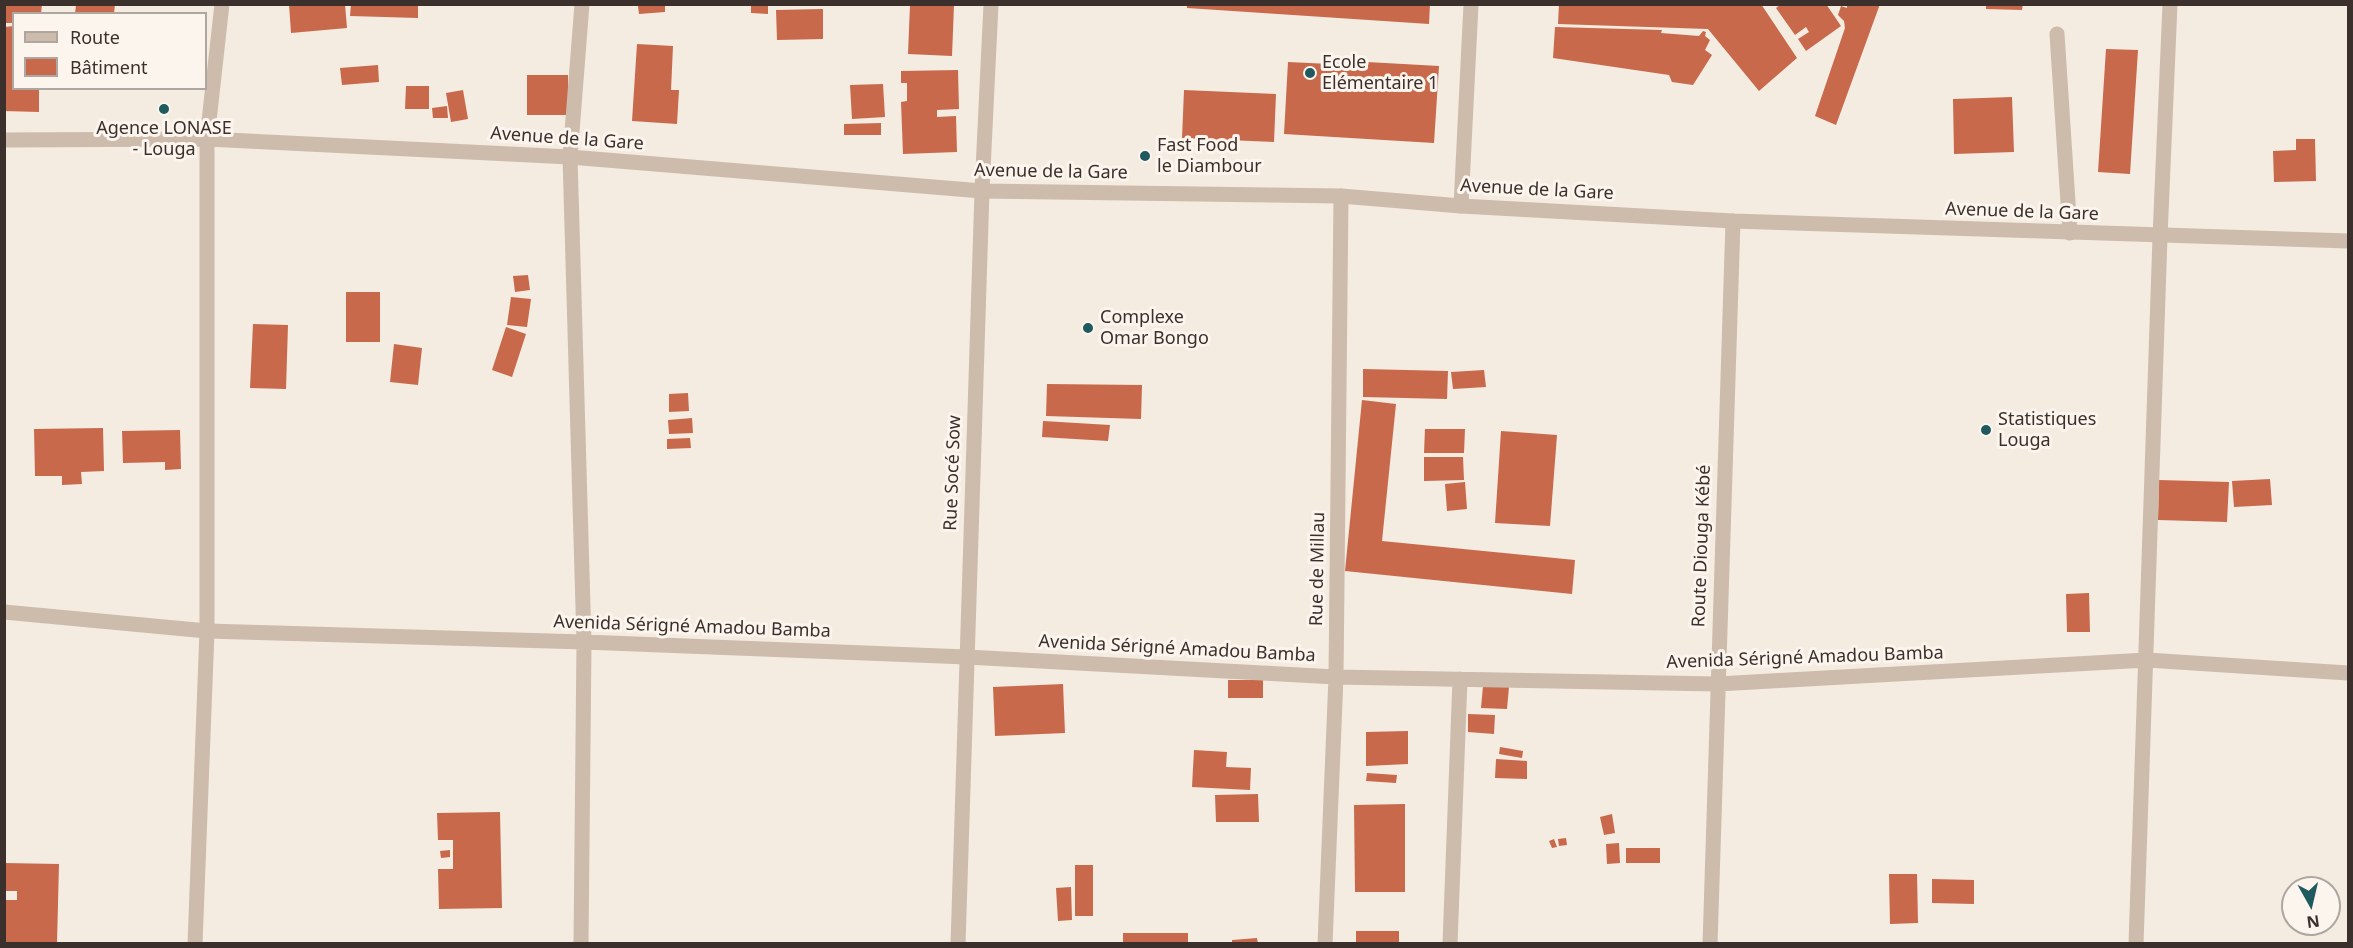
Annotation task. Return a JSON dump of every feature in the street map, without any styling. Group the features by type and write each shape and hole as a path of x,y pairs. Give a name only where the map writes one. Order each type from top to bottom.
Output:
{"street":[{"path":"195,944 207,631 207,139 222,4"},
{"path":"580,944 584,642 570,157 582,4"},
{"name":"Rue Socé Sow","path":"958,944 990,4"},
{"path":"1461,206 1471,4"},
{"path":"2136,944 2170,4"},
{"path":"2057,34 2070,233"},
{"name":"Avenue de la Gare","path":"4,140 207,139 570,157 982,191 1341,196 1461,206 1733,221 2160,237 2349,241"},
{"name":"Rue de Millau","path":"1325,944 1336,677 1341,196"},
{"name":"Route Diouga Kébé","path":"1710,944 1733,221"},
{"name":"Avenida Sérigné Amadou Bamba","path":"4,612 207,631 584,642 967,657 1336,677 1717,684 2147,660 2349,673"},
{"path":"1450,944 1460,679"}],"building":[{"path":"4,4 42,4 41,12 12,12 12,23 4,23"},
{"path":"76,4 115,4 114,12 75,12"},
{"path":"289,4 345,4 347,28 291,33"},
{"path":"351,4 418,4 418,18 350,16"},
{"path":"665,4 665,12 639,14 638,6"},
{"path":"751,4 768,4 768,14 751,13"},
{"path":"1187,4 1430,4 1429,24 1187,8"},
{"path":"1559,4 1761,4 1797,58 1759,91 1708,29 1558,24"},
{"path":"1781,4 1826,4 1841,26 1806,51 1798,39 1809,32 1806,27 1795,35 1776,8"},
{"path":"1847,4 1880,4 1836,125 1815,116 1845,28 1844,21 1838,15 1841,6 1847,8"},
{"path":"1986,4 2023,4 2022,10 1986,9"},
{"path":"910,5 954,5 952,56 908,54"},
{"path":"823,9 823,39 777,40 776,10"},
{"path":"12,26 12,90 39,90 39,112 4,111 4,27"},
{"path":"1555,27 1662,30 1661,33 1699,36 1703,31 1710,40 1705,50 1712,55 1693,85 1672,82 1669,75 1553,58"},
{"path":"637,44 673,46 671,90 679,90 677,124 632,121"},
{"path":"2106,49 2138,50 2130,174 2098,172"},
{"path":"1331,60 1439,66 1434,143 1284,134 1288,62 1330,64"},
{"path":"378,65 379,82 342,85 340,68"},
{"path":"958,70 959,109 937,110 937,117 956,116 957,152 903,154 901,102 907,101 907,83 901,83 901,71"},
{"path":"527,75 568,75 568,115 527,115"},
{"path":"883,84 885,117 852,119 850,85"},
{"path":"406,86 429,86 429,109 405,109"},
{"path":"463,90 468,119 451,122 446,93"},
{"path":"1184,90 1276,94 1274,142 1182,138"},
{"path":"2012,97 2014,152 1954,154 1953,99"},
{"path":"447,106 448,118 433,118 432,108"},
{"path":"881,123 881,135 844,135 844,124"},
{"path":"2296,139 2315,139 2316,181 2274,182 2273,151 2296,150"},
{"path":"528,275 530,290 515,292 513,276"},
{"path":"346,292 380,292 380,342 346,342"},
{"path":"511,297 531,299 527,327 507,325"},
{"path":"253,324 288,325 286,389 250,388"},
{"path":"506,327 526,334 512,377 492,370"},
{"path":"394,344 422,348 418,385 390,382"},
{"path":"1363,369 1448,371 1447,399 1363,397"},
{"path":"1484,370 1486,387 1453,389 1451,372"},
{"path":"1047,384 1142,385 1141,419 1046,416"},
{"path":"688,393 689,411 669,412 669,394"},
{"path":"1362,400 1396,404 1382,541 1575,560 1572,594 1345,571"},
{"path":"692,418 693,433 669,434 668,420"},
{"path":"1043,421 1110,425 1108,441 1042,437"},
{"path":"103,428 104,471 81,472 82,484 62,485 62,476 35,476 34,429"},
{"path":"1425,429 1465,429 1464,453 1424,453"},
{"path":"180,430 181,469 165,470 165,462 123,463 122,431"},
{"path":"1501,431 1557,435 1550,526 1495,523"},
{"path":"690,438 691,448 667,449 667,439"},
{"path":"1424,457 1463,457 1464,480 1424,481"},
{"path":"2270,479 2272,505 2234,507 2232,481"},
{"path":"2159,480 2229,482 2227,522 2158,520"},
{"path":"1465,482 1467,509 1447,511 1445,484"},
{"path":"2089,593 2090,632 2067,632 2066,594"},
{"path":"1228,680 1263,680 1263,698 1228,698"},
{"path":"1063,684 1065,733 995,736 993,687"},
{"path":"1483,686 1509,687 1507,709 1481,708"},
{"path":"1468,714 1495,715 1494,734 1468,732"},
{"path":"1408,731 1408,764 1366,766 1366,732"},
{"path":"1500,747 1523,751 1522,758 1499,754"},
{"path":"1194,750 1227,752 1226,767 1251,768 1250,790 1192,787"},
{"path":"1496,759 1527,761 1527,779 1495,778"},
{"path":"1367,773 1397,775 1396,783 1366,781"},
{"path":"1258,794 1259,822 1216,822 1215,795"},
{"path":"1405,804 1405,892 1355,892 1354,805"},
{"path":"500,812 502,908 439,909 438,869 453,869 453,840 438,840 437,813"},
{"path":"1612,814 1615,833 1604,835 1600,817"},
{"path":"1566,838 1567,845 1559,846 1558,839"},
{"path":"1554,839 1557,847 1552,848 1549,841"},
{"path":"1619,843 1620,863 1607,864 1606,844"},
{"path":"1626,848 1660,848 1660,863 1626,863"},
{"path":"450,850 450,857 441,858 440,851"},
{"path":"4,863 59,864 57,943 5,942 5,900 17,900 17,891 4,891"},
{"path":"1075,865 1093,865 1093,916 1075,916"},
{"path":"1889,874 1917,874 1918,923 1890,924"},
{"path":"1932,879 1974,880 1974,904 1932,903"},
{"path":"1071,887 1072,920 1058,921 1056,888"},
{"path":"1356,931 1399,931 1399,944 1356,944"},
{"path":"1123,933 1188,933 1188,944 1123,944"},
{"path":"1257,938 1258,944 1232,944 1232,940"}],"place":[{"name":"Ecole Elémentaire 1","path":"1310,73"},
{"name":"Agence LONASE - Louga","path":"164,109"},
{"name":"Fast Food le Diambour","path":"1145,156"},
{"name":"Complexe Omar Bongo","path":"1088,328"},
{"name":"Statistiques Louga","path":"1986,430"}]}
